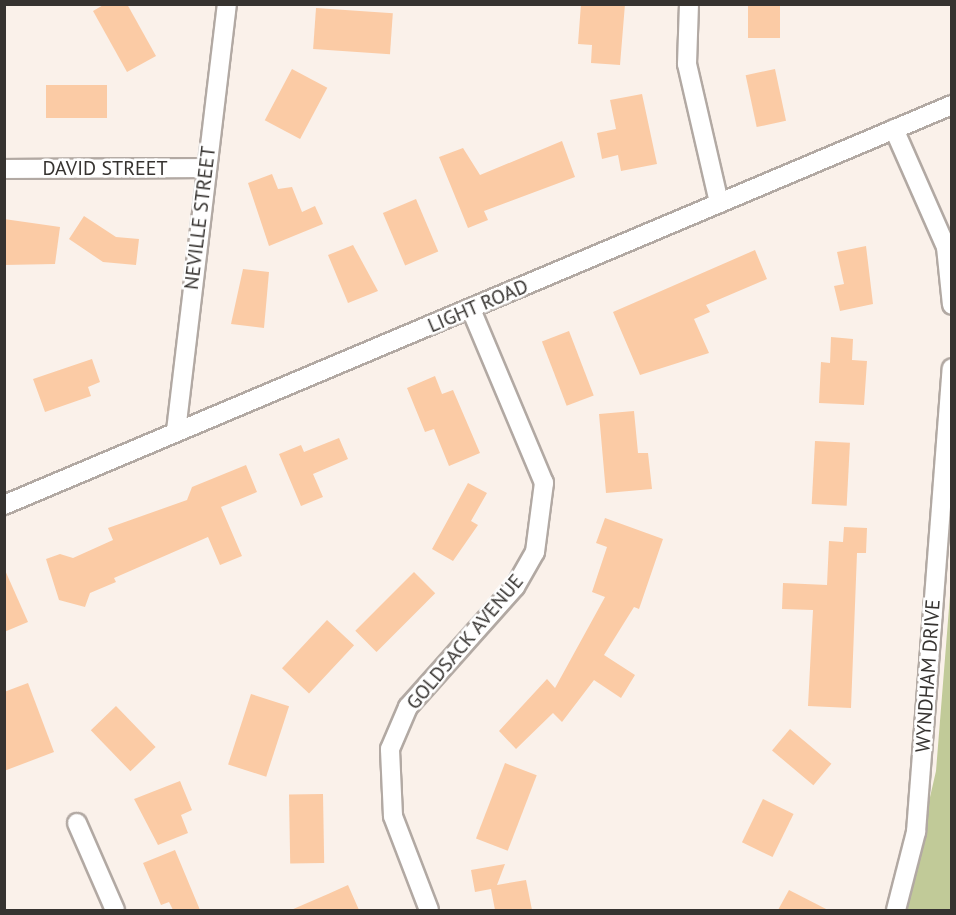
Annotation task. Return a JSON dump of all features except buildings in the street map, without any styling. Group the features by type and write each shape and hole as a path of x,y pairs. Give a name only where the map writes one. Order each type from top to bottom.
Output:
{"street":[{"name":"NEVILLE STREET","path":"176,431 227,4"},
{"path":"690,4 687,64 719,203"},
{"name":"LIGHT ROAD","path":"4,505 951,105"},
{"path":"894,129 946,247 951,305"},
{"name":"DAVID STREET","path":"4,169 206,168"},
{"name":"GOLDSACK AVENUE","path":"429,910 393,816 390,749 408,707 515,587 535,552 544,483 471,309"},
{"name":"WYNDHAM DRIVE","path":"896,910 916,832 951,368"},
{"path":"77,823 115,910"}],"green space":[{"path":"951,583 951,910 904,910 936,771"}]}
